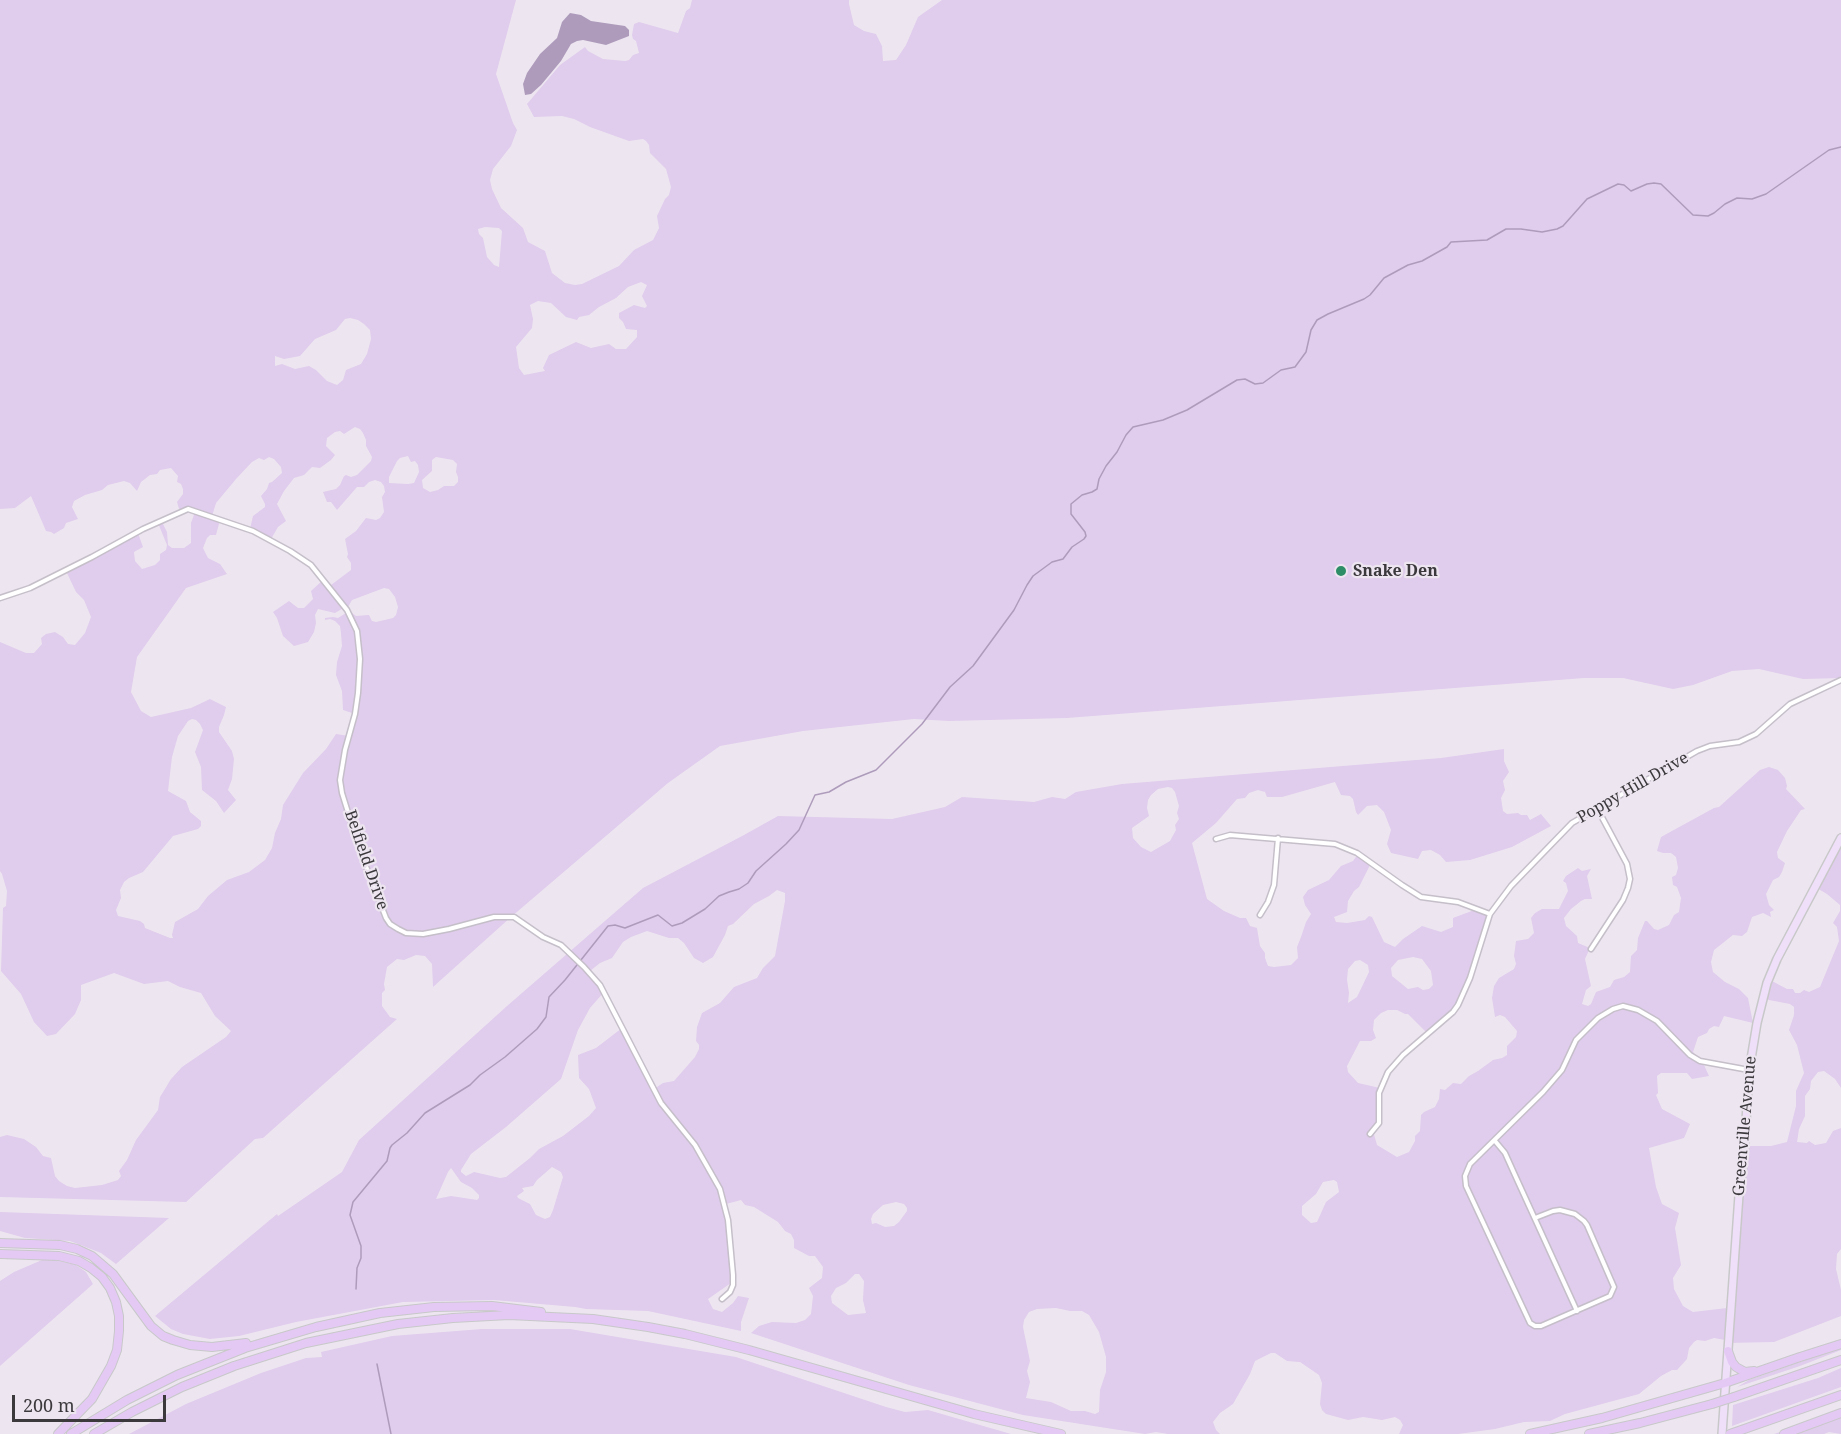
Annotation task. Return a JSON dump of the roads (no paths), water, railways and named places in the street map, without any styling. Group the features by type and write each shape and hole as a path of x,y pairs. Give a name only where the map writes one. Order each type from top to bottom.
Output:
{"highway":[{"path":"0,1243 66,1246 92,1256 113,1274 151,1326 163,1336 173,1340 201,1347 218,1347 280,1336"},
{"path":"0,1254 59,1256 79,1261 105,1280 116,1302 120,1321 119,1337 111,1366 92,1399 58,1434"},
{"path":"71,1434 111,1409 177,1375 280,1336 380,1313 434,1307 500,1307 630,1324 704,1338 956,1410 1061,1434"},
{"path":"94,1434 149,1403 217,1372 261,1356 324,1338 398,1324 453,1318 565,1317"},
{"path":"1728,1351 1734,1365 1745,1372 1755,1371 1841,1344"},
{"path":"1530,1434 1602,1418 1725,1383 1800,1357"},
{"path":"1589,1434 1713,1404 1841,1360"},
{"path":"1731,1434 1841,1395"},
{"path":"1784,1434 1841,1413"}],"main road":[{"name":"Greenville Avenue","path":"1722,1434 1749,1071 1756,1023 1767,983 1791,930 1841,838"}],"street":[{"name":"Belfield Drive","path":"0,598 30,588 143,529 189,509 254,531 311,565 347,610 357,631 360,659 358,693 340,780 360,851 381,907 390,924 406,933 423,934 494,917 514,917 543,937 561,945 596,980 661,1103 695,1145 720,1189 728,1220 733,1275 730,1292 722,1299"},
{"name":"Poppy Hill Drive","path":"1370,1134 1379,1123 1379,1093 1388,1072 1403,1055 1453,1012 1458,1005 1470,978 1491,914 1511,886 1548,846 1572,823 1697,751 1748,738 1763,729 1790,704 1841,680"},
{"path":"1591,949 1623,900 1630,879 1627,864 1597,808"},
{"path":"1216,839 1230,835 1338,845 1357,853 1421,897 1458,902 1491,914"},
{"path":"1260,915 1274,885 1278,838"},
{"path":"1535,1218 1553,1211 1568,1211 1584,1221 1592,1234 1614,1287 1610,1296 1546,1325 1535,1326 1530,1323 1466,1186 1465,1176 1470,1164 1482,1150 1495,1141 1562,1070 1576,1040 1598,1018 1623,1006 1638,1010 1658,1021 1690,1055 1700,1061 1749,1071"},
{"path":"1495,1141 1505,1153 1577,1311"}],"waterway":[{"path":"356,1289 361,1246 350,1215 353,1202 387,1161 392,1145 407,1133 425,1113 470,1085 537,1029 546,1017 549,997 608,926 615,925 625,928 658,915 672,926 682,923 705,909 719,896 748,883 756,871 799,830 815,795 829,792 846,782 876,770 922,724 950,687 973,666 1014,610 1033,576 1052,562 1063,559 1072,547 1084,539 1085,532 1071,514 1071,504 1082,495 1097,489 1106,466 1133,427 1163,420 1187,410 1237,380 1245,379 1255,384 1263,383 1281,370 1295,367 1306,352 1311,330 1317,320 1364,299 1384,278 1408,265 1422,261 1447,247 1451,242 1487,240 1506,229 1542,232 1557,229 1563,226 1587,199 1618,184 1624,185 1631,191 1647,184 1661,184 1693,215 1708,216 1737,198 1752,199 1766,194 1829,150 1841,147"},
{"path":"377,1364 391,1434"}],"place":[{"name":"Snake Den","path":"1341,571"}]}
